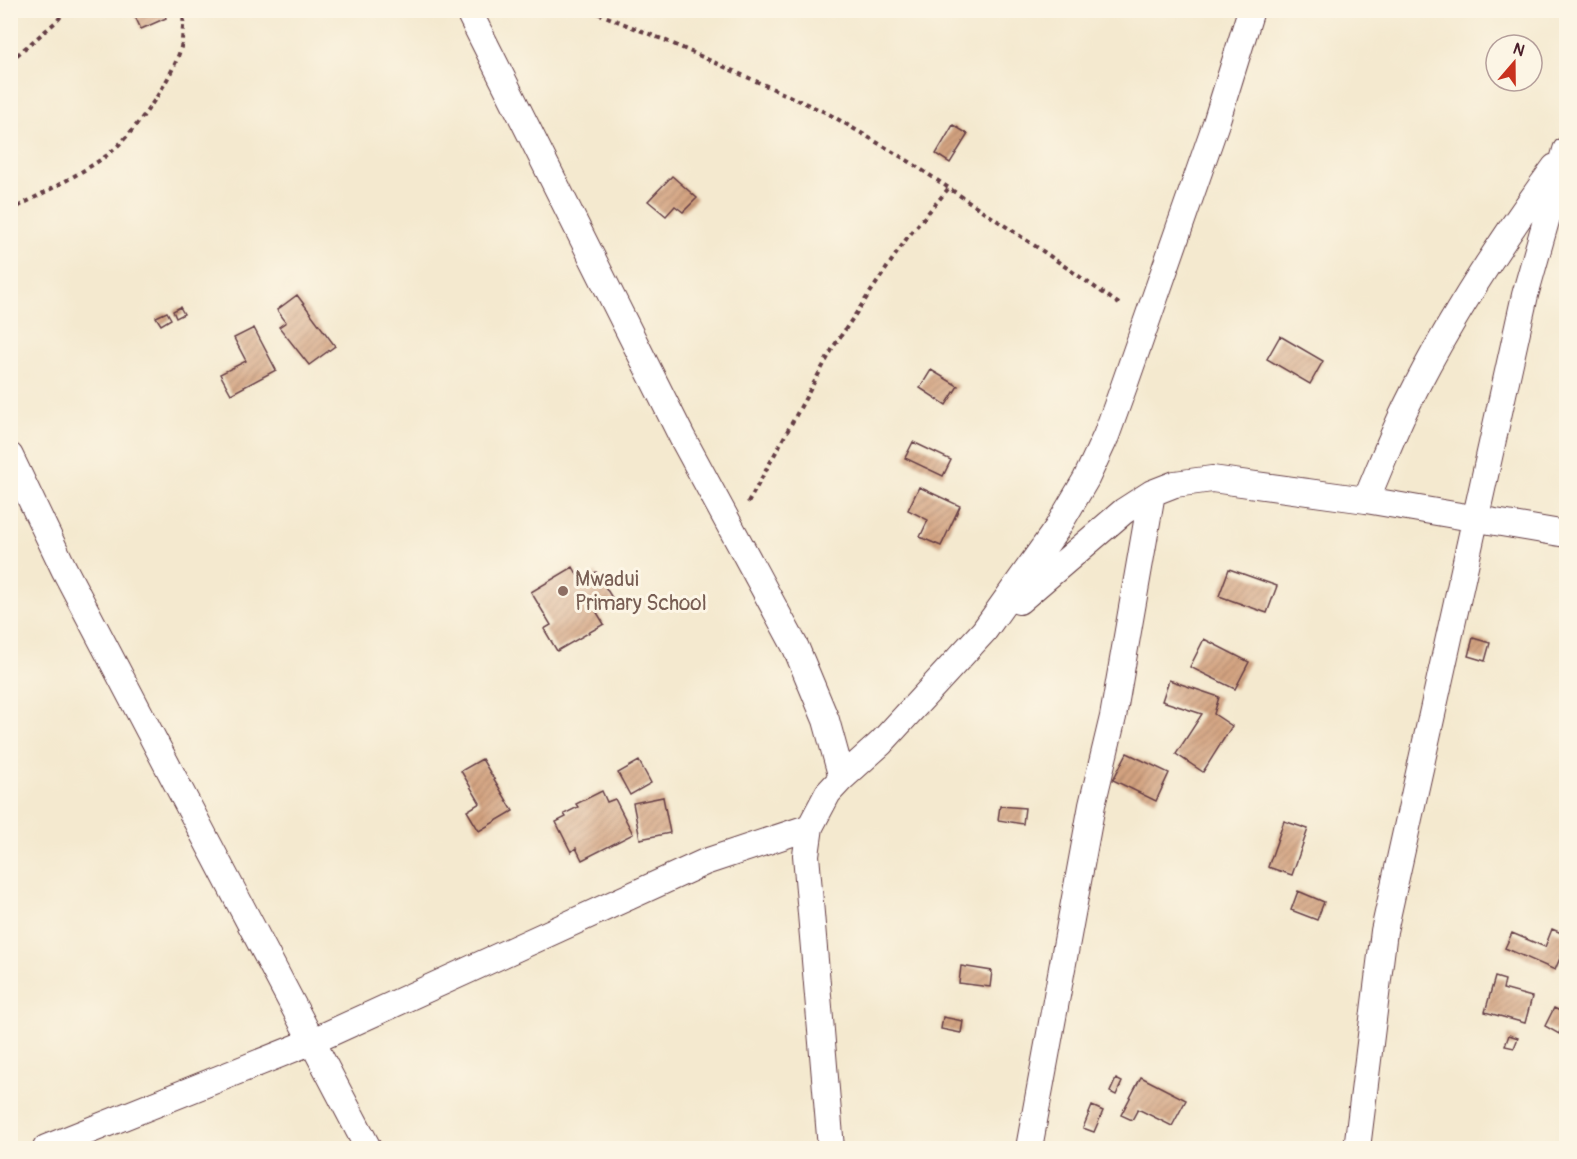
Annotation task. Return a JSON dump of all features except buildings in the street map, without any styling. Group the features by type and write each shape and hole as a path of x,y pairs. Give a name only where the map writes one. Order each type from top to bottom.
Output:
{"street":[{"path":"468,10 683,439 796,648 826,720 842,778"},
{"path":"984,631 1056,530 1086,479 1106,436 1216,123 1251,10"},
{"path":"1366,500 1407,404 1474,285 1565,153"},
{"path":"1357,1149 1384,931 1525,295 1565,153"},
{"path":"10,456 64,569 368,1149"},
{"path":"831,1149 806,855 810,827 823,800 842,778 881,743 984,631 1124,511 1152,494 1175,484 1212,479 1366,500 1566,534"},
{"path":"1029,1149 1092,805 1113,717 1152,494"},
{"path":"46,1149 313,1041 705,862 810,827"}],"path":[{"path":"10,61 57,21 66,10"},
{"path":"10,212 94,163 121,143 153,102 175,62 181,46 184,10"},
{"path":"590,10 669,42 829,114 910,162 1146,323"},
{"path":"733,530 834,346 907,238 948,189"}],"place":[{"name":"Mwadui Primary School","path":"563,591"}]}
